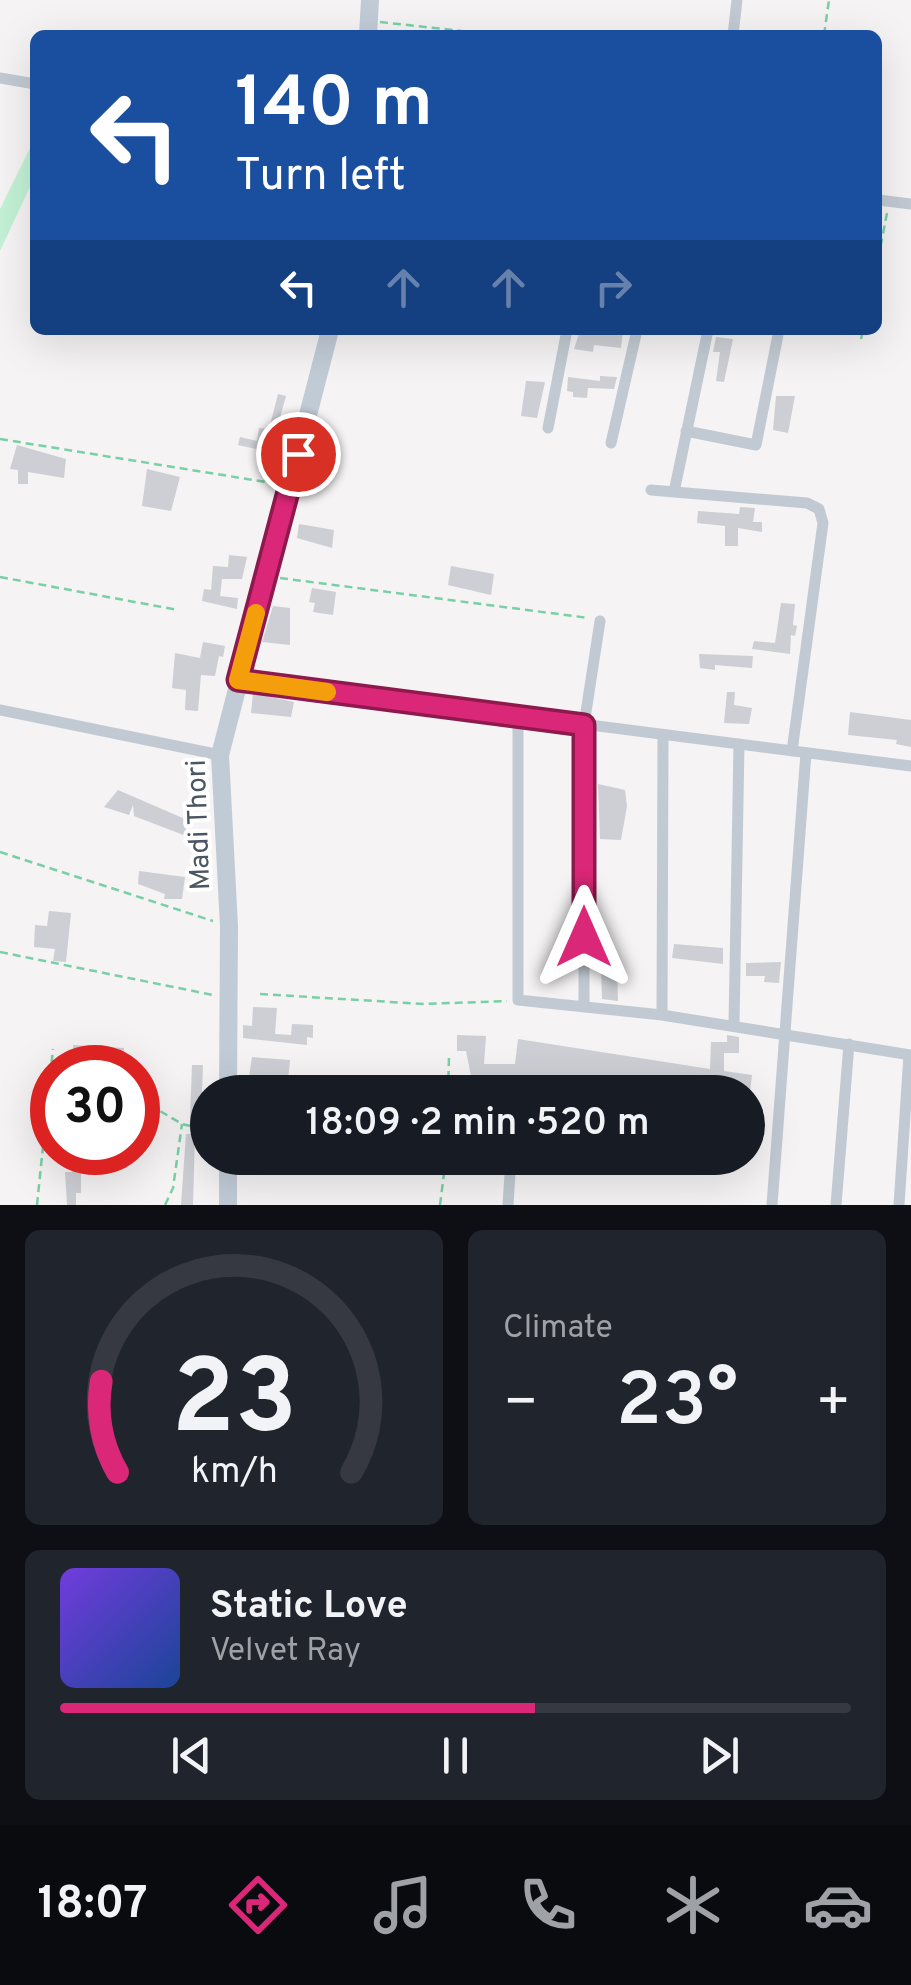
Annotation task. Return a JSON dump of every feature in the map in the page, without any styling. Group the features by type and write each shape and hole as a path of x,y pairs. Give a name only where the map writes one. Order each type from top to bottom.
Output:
{"main road":[{"path":"368,28 370,0"},
{"name":"Madi Thori","path":"228,1075 230,998 220,755 329,335"},
{"path":"228,1175 228,1205"}],"street":[{"path":"734,30 737,0"},
{"path":"0,78 30,83"},
{"path":"883,201 911,204"},
{"path":"548,428 567,335"},
{"path":"611,443 635,335"},
{"path":"674,492 707,335"},
{"path":"686,431 756,445 778,335"},
{"path":"650,490 807,503 820,509 822,523 792,751"},
{"path":"584,1007 584,725 600,621"},
{"path":"238,680 911,766"},
{"path":"0,710 220,755"},
{"path":"518,716 518,1000 734,1025 910,1055 899,1205"},
{"path":"662,1015 663,736"},
{"path":"734,1025 739,744"},
{"path":"772,1205 806,753"},
{"path":"836,1205 849,1044"},
{"path":"508,1205 510,1175"}],"path":[{"path":"825,30 830,0"},
{"path":"368,28 408,30"},
{"path":"862,335 862,339"},
{"path":"0,439 197,474 290,486"},
{"path":"266,576 600,621"},
{"path":"0,577 178,610"},
{"path":"0,852 228,926"},
{"path":"0,952 230,998"},
{"path":"260,994 424,1004 518,1000"},
{"path":"448,1075 449,1058"},
{"path":"160,1111 190,1126"},
{"path":"165,1205 173,1188 182,1124"},
{"path":"37,1205 40,1175"},
{"path":"440,1205 444,1175"}],"green space":[{"path":"30,148 30,187 0,251 0,209"}],"building":[{"path":"578,335 622,335 621,348 594,345 593,352 574,349"},
{"path":"716,337 733,339 724,382 716,381 720,352 713,352"},
{"path":"600,376 617,377 614,389 588,388 587,398 573,397 573,392 567,391 568,377 600,381"},
{"path":"526,381 545,382 537,418 521,416"},
{"path":"278,394 286,396 277,428 284,429 278,454 238,445 240,437 257,441 259,428 269,429"},
{"path":"776,396 795,396 788,433 773,430"},
{"path":"17,445 66,459 64,478 28,472 28,484 18,484 18,470 10,469"},
{"path":"147,469 180,477 171,511 142,506"},
{"path":"740,507 755,508 753,522 762,522 762,532 738,528 738,546 725,546 725,526 697,523 698,511 739,514"},
{"path":"299,524 334,530 332,548 297,538"},
{"path":"229,555 247,557 242,579 222,579 220,596 238,598 237,609 202,601 204,589 211,590 213,566 228,567"},
{"path":"451,566 494,574 491,595 448,585"},
{"path":"312,588 336,592 333,615 313,612 315,603 309,602"},
{"path":"781,603 795,604 793,625 797,626 795,636 791,635 790,654 752,649 754,641 775,643"},
{"path":"273,606 290,608 290,645 262,642"},
{"path":"203,642 225,646 223,657 219,656 215,676 201,675 198,711 185,710 186,690 172,688 175,653 200,658"},
{"path":"699,654 753,656 752,668 700,668"},
{"path":"727,692 735,692 734,705 752,708 749,724 724,723"},
{"path":"253,693 294,702 291,717 251,713"},
{"path":"850,712 911,720 911,747 896,744 897,740 848,735"},
{"path":"598,784 625,790 627,806 621,840 600,839"},
{"path":"118,790 185,819 186,836 134,816 133,805 129,815 104,807"},
{"path":"139,871 185,877 182,899 164,899 165,894 138,884"},
{"path":"49,911 71,913 66,962 53,961 55,949 34,947 35,925 47,926"},
{"path":"674,944 723,948 723,964 672,958"},
{"path":"781,962 779,983 764,982 765,976 746,976 746,963"},
{"path":"601,967 617,967 618,1001 602,999"},
{"path":"253,1007 277,1008 275,1034 291,1035 292,1024 313,1025 313,1038 307,1037 307,1045 243,1038 243,1025 252,1026"},
{"path":"457,1035 486,1036 484,1064 515,1064 518,1039 710,1069 711,1042 727,1042 727,1035 739,1037 739,1053 724,1053 724,1071 752,1075 471,1075 466,1051 457,1051"},
{"path":"252,1057 290,1060 289,1075 249,1075"},
{"path":"192,1065 203,1065 203,1075 192,1075"},
{"path":"186,1134 190,1134 193,1205 181,1205"},
{"path":"65,1175 81,1175 76,1205 67,1205"}],"slow traffic":[{"path":"256,613 238,680 327,692"}],"route":[{"path":"298,454 238,680 584,725 584,937"}]}
